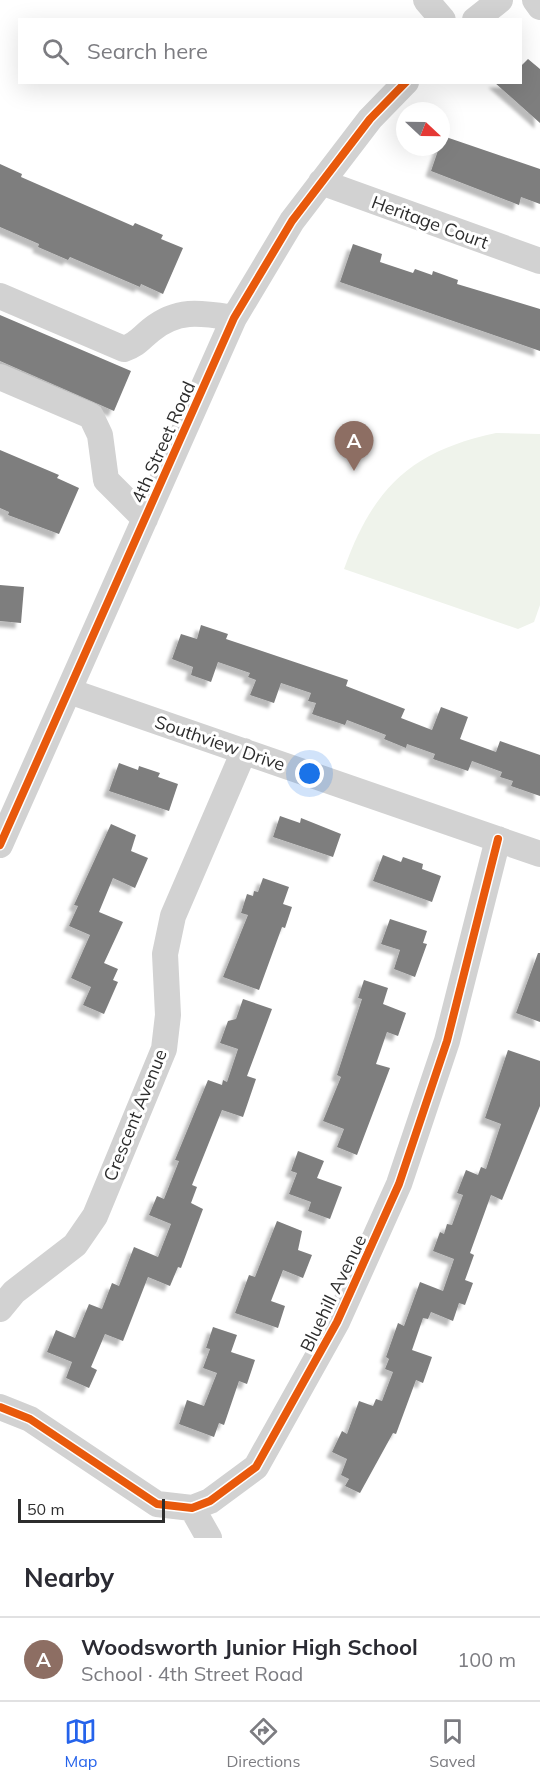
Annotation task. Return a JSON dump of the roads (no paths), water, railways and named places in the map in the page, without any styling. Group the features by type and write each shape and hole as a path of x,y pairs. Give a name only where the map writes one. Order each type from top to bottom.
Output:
{"street":[{"path":"426,0 441,18"},
{"path":"478,18 500,0"},
{"path":"535,0 540,7"},
{"name":"4th Street Road","path":"3,830 69,691 234,318 292,221 370,119 404,84"},
{"name":"Heritage Court","path":"321,182 540,261"},
{"path":"0,296 124,349 135,346 152,329 176,314 204,313 234,318"},
{"path":"0,378 91,417 100,435 106,480 145,519"},
{"name":"Southview Drive","path":"69,691 540,854"},
{"name":"Crescent Avenue","path":"0,1309 14,1292 75,1245 94,1216 164,1049 168,1015 165,954 173,916 244,750"},
{"name":"Bluehill Avenue","path":"192,1508 210,1500 256,1467 314,1367 363,1267 399,1184 429,1099 447,1041 498,839"},
{"path":"0,1407 30,1419 157,1504 192,1508 209,1538"}],"place":[{"name":"Woodsworth Junior High School","path":"354,471"}]}
